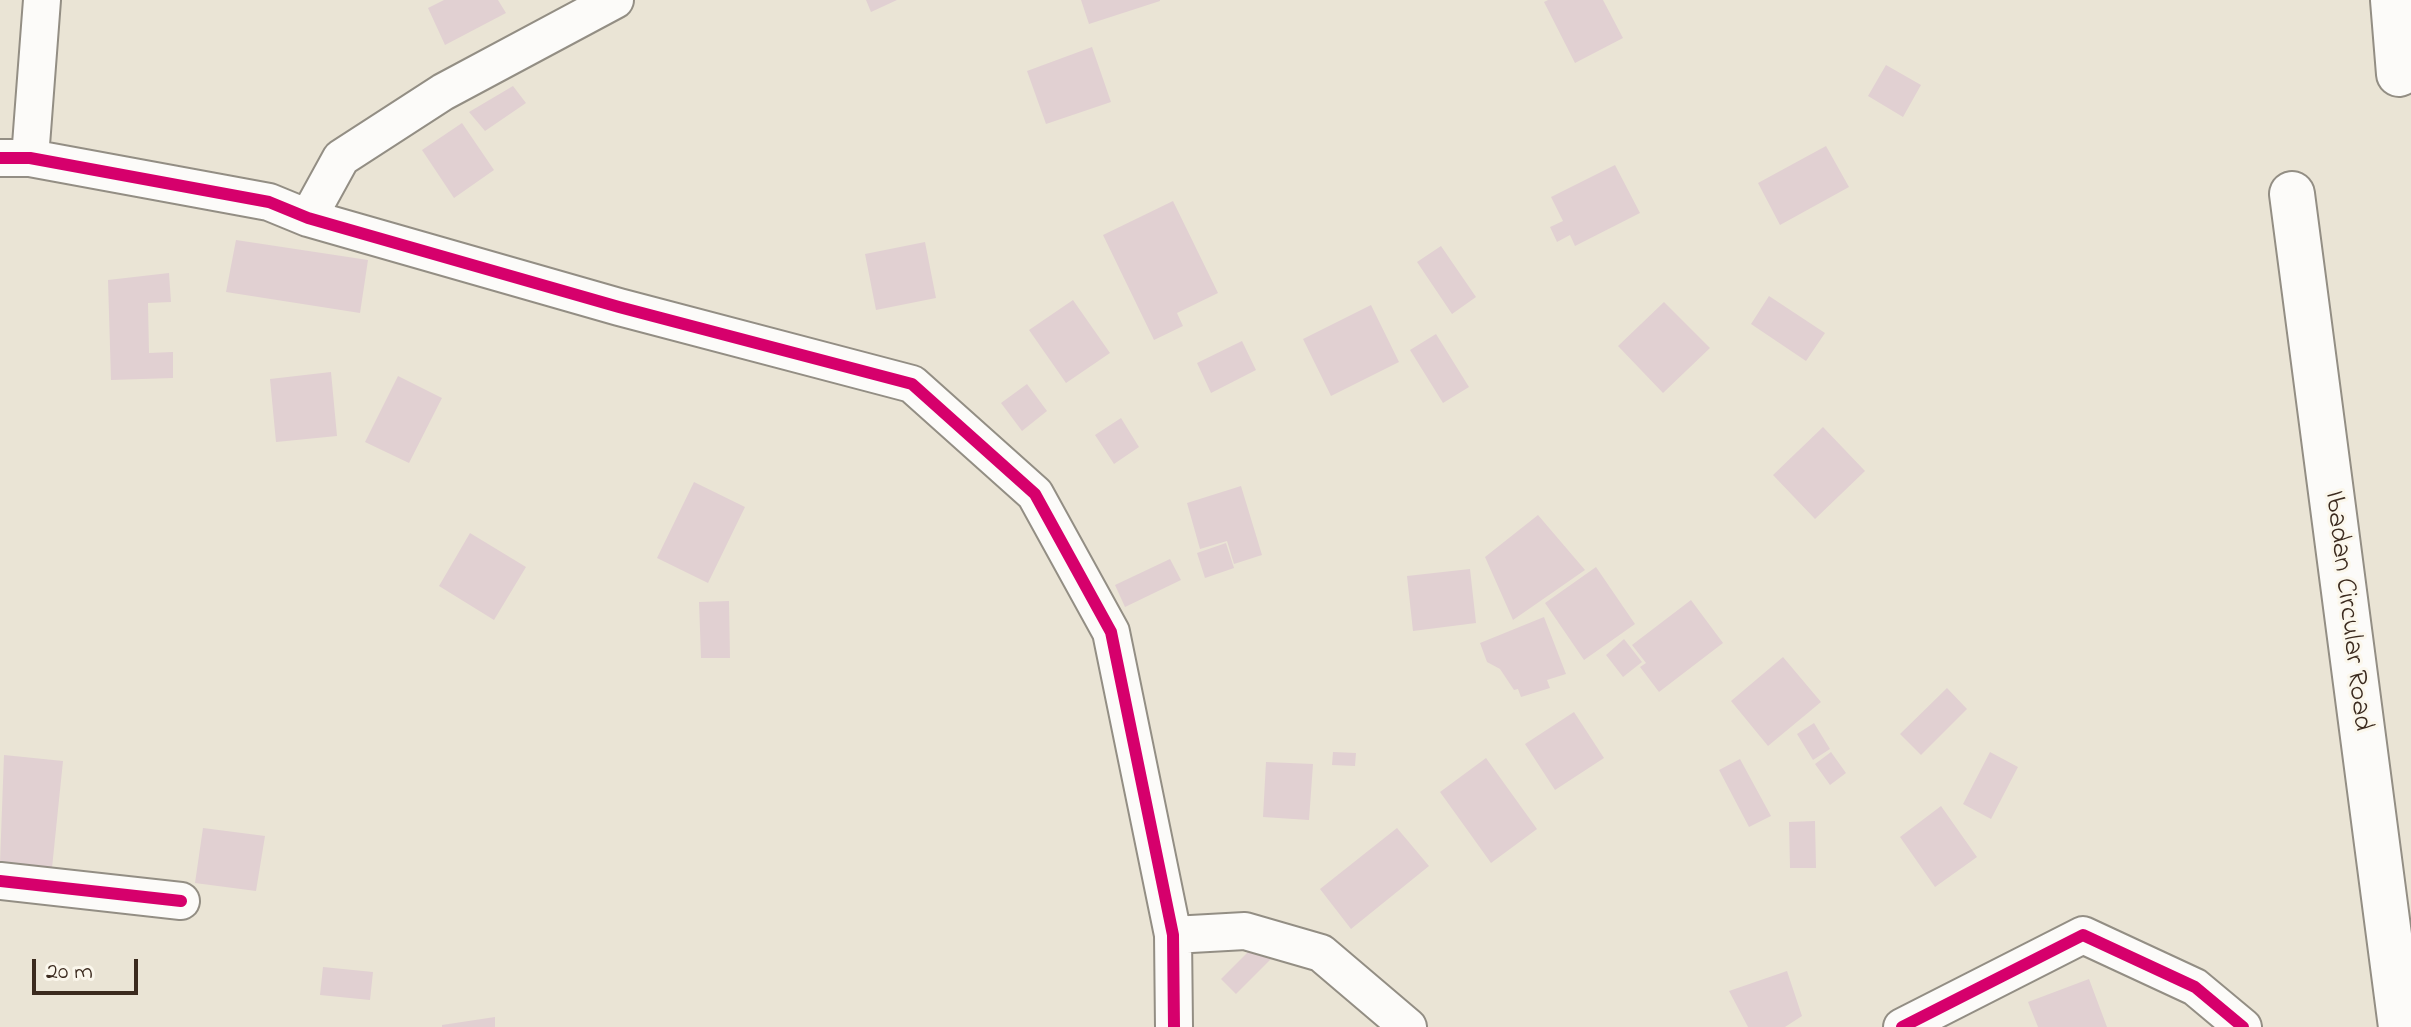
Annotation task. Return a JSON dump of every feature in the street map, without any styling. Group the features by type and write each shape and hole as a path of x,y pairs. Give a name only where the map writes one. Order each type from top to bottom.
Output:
{"highway":[{"path":"2393,0 2399,74"},
{"name":"Ibadan Circular Road","path":"2292,194 2401,1027"}],"street":[{"path":"42,0 15,158 269,202 308,218 619,307 912,384 1035,494 1111,632 1173,935 1174,1027"},
{"path":"308,218 341,158 443,92 615,0"},
{"path":"0,881 181,901"},
{"path":"1173,935 1245,931 1321,953 1408,1027"},
{"path":"1902,1027 2083,935 2195,987 2243,1027"}],"building":[{"path":"444,0 498,0 506,13 445,45 428,8"},
{"path":"866,0 897,0 871,12"},
{"path":"1081,0 1160,0 1160,1 1089,24"},
{"path":"1603,0 1623,38 1575,63 1544,2"},
{"path":"1092,47 1111,102 1046,124 1027,71"},
{"path":"1886,65 1921,85 1903,117 1868,96"},
{"path":"513,86 526,103 485,131 469,112"},
{"path":"462,123 494,170 454,198 422,150"},
{"path":"1826,146 1849,187 1780,225 1758,183"},
{"path":"1615,165 1640,213 1575,246 1570,235 1557,242 1550,227 1563,221 1551,197"},
{"path":"1173,201 1218,293 1177,313 1183,326 1154,340 1103,235"},
{"path":"236,240 368,260 360,313 226,292"},
{"path":"925,242 936,298 876,310 865,254"},
{"path":"1441,246 1476,297 1452,314 1417,262"},
{"path":"169,273 171,302 148,303 149,353 173,352 173,378 111,380 108,280"},
{"path":"1769,296 1825,333 1806,361 1751,324"},
{"path":"1073,300 1110,353 1066,383 1029,330"},
{"path":"1664,302 1710,348 1663,393 1618,346"},
{"path":"1371,305 1399,362 1331,396 1303,339"},
{"path":"1436,334 1469,387 1443,403 1410,350"},
{"path":"1242,341 1256,370 1211,393 1197,363"},
{"path":"331,372 337,436 276,442 270,379"},
{"path":"398,376 442,398 409,463 365,442"},
{"path":"1027,384 1047,411 1022,431 1001,403"},
{"path":"1121,418 1139,447 1114,464 1095,435"},
{"path":"1823,427 1865,471 1815,519 1773,475"},
{"path":"694,482 745,507 708,583 657,558"},
{"path":"1241,486 1262,555 1234,564 1227,541 1200,549 1187,503"},
{"path":"1538,515 1585,570 1513,620 1485,557"},
{"path":"470,533 526,567 494,620 439,586"},
{"path":"1226,543 1234,568 1205,578 1197,553"},
{"path":"1170,559 1181,580 1125,607 1115,585"},
{"path":"1596,567 1635,624 1584,660 1545,603"},
{"path":"1470,569 1476,623 1413,631 1407,576"},
{"path":"1691,600 1723,643 1659,692 1640,667 1646,663 1632,645"},
{"path":"729,601 730,658 701,658 699,602"},
{"path":"1544,617 1566,674 1547,680 1550,688 1521,697 1500,669 1487,662 1480,643"},
{"path":"1624,639 1642,662 1623,677 1606,655"},
{"path":"1783,657 1821,702 1768,746 1731,701"},
{"path":"1947,688 1967,709 1921,755 1900,734"},
{"path":"1574,712 1604,758 1555,790 1525,744"},
{"path":"1814,723 1830,749 1813,760 1797,734"},
{"path":"1333,752 1356,753 1355,766 1332,765"},
{"path":"1831,752 1846,773 1830,785 1815,764"},
{"path":"1990,752 2018,767 1991,819 1963,804"},
{"path":"4,755 63,761 52,868 0,863"},
{"path":"1486,758 1537,829 1491,863 1440,792"},
{"path":"1740,759 1771,816 1749,827 1719,770"},
{"path":"1266,762 1313,764 1309,820 1263,817"},
{"path":"1941,806 1977,857 1935,887 1900,837"},
{"path":"1815,821 1816,868 1790,868 1789,822"},
{"path":"203,828 265,836 256,891 195,883"},
{"path":"1397,828 1429,866 1351,929 1320,889"},
{"path":"1273,927 1288,942 1236,994 1221,979"},
{"path":"323,967 373,972 370,1000 320,995"},
{"path":"1787,971 1802,1016 1785,1027 1748,1027 1729,991"},
{"path":"2089,979 2107,1027 2038,1027 2028,1002"},
{"path":"495,1017 495,1027 442,1027 442,1025"}],"cycle path":[{"path":"0,158 30,158 269,202 308,218 619,307 912,384 1035,494 1111,632 1173,935 1174,1027"},
{"path":"0,881 181,901"},
{"path":"1902,1027 2083,935 2195,987 2243,1027"}]}
